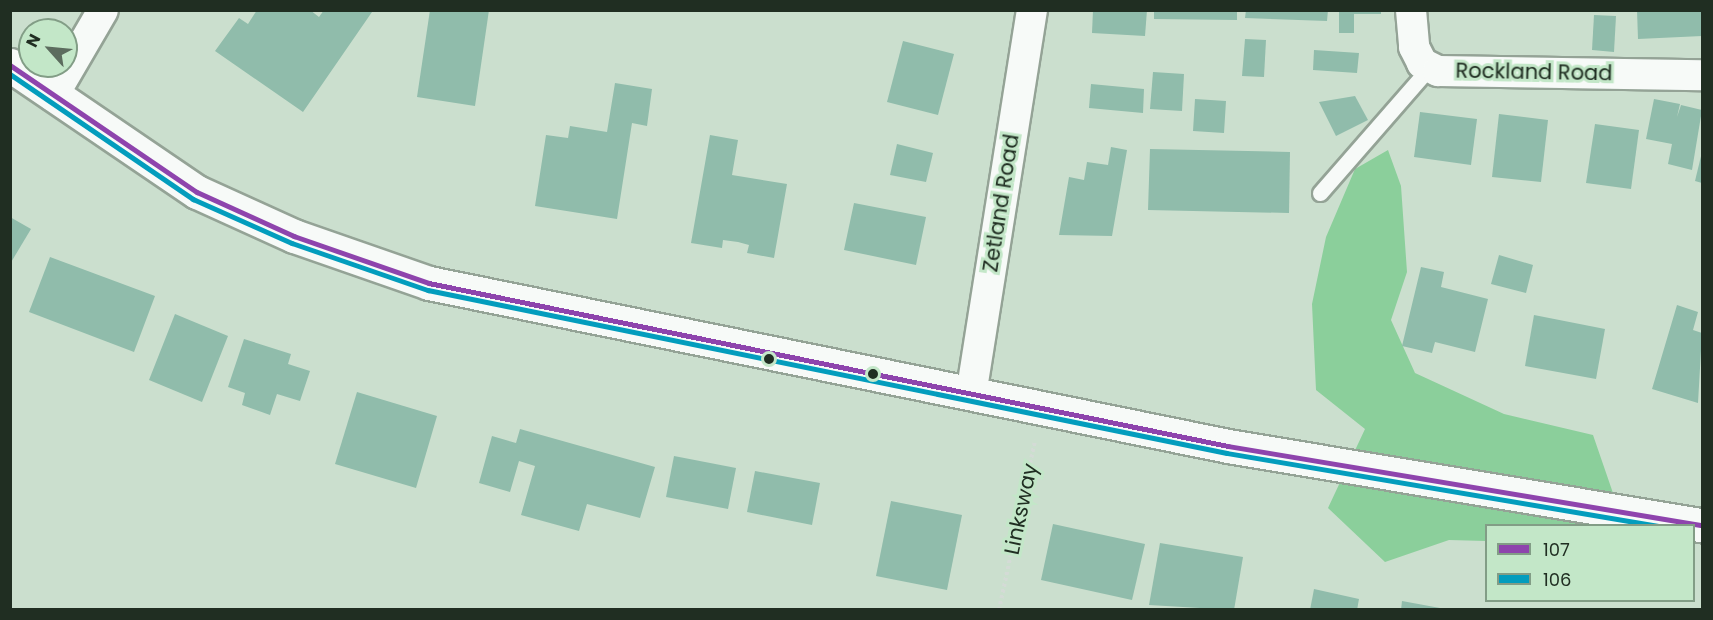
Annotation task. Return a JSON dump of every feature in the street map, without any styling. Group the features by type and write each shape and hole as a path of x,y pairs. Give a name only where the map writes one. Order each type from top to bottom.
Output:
{"street":[{"path":"53,96 103,10"},
{"name":"Zetland Road","path":"971,395 1032,10"},
{"name":"Rockland Road","path":"1412,10 1414,48 1430,67 1438,71 1702,75"},
{"path":"10,65 197,192 294,236 429,284 1042,409 1702,525"}],"lane":[{"path":"1320,193 1430,67"}],"path":[{"name":"Linksway","path":"999,609 1042,409"}],"green space":[{"path":"1388,150 1401,186 1407,272 1391,320 1415,373 1504,414 1593,435 1624,524 1485,524 1485,541 1449,540 1385,562 1328,508 1365,429 1316,390 1312,304 1326,237 1355,169"}],"building":[{"path":"257,10 310,10 319,17 324,10 372,12 303,112 215,51 239,18 248,24"},
{"path":"430,10 489,10 475,106 417,97"},
{"path":"1093,10 1147,10 1145,36 1092,33"},
{"path":"1154,10 1237,10 1237,20 1154,19"},
{"path":"1246,10 1328,10 1327,21 1245,18"},
{"path":"1339,10 1381,10 1381,14 1354,14 1354,33 1339,33"},
{"path":"1637,10 1702,10 1702,36 1638,39"},
{"path":"1594,15 1616,16 1614,52 1592,50"},
{"path":"1245,39 1266,40 1264,77 1242,76"},
{"path":"903,41 954,54 938,115 887,102"},
{"path":"1314,50 1359,53 1357,73 1313,70"},
{"path":"1153,72 1184,74 1182,111 1150,109"},
{"path":"615,83 652,89 647,126 632,123 617,219 535,206 546,135 568,138 570,126 607,132"},
{"path":"1091,84 1144,89 1143,113 1089,108"},
{"path":"1355,96 1368,120 1336,136 1319,102"},
{"path":"1195,99 1226,101 1224,133 1193,131"},
{"path":"1654,99 1680,104 1677,117 1681,105 1702,110 1692,170 1668,164 1672,144 1646,139"},
{"path":"1420,112 1477,119 1471,165 1414,157"},
{"path":"1499,114 1548,120 1541,182 1492,177"},
{"path":"1595,124 1639,130 1631,189 1586,183"},
{"path":"710,135 738,140 732,175 787,184 774,258 747,253 749,245 738,242 723,240 722,248 691,243"},
{"path":"897,144 933,153 926,182 890,175"},
{"path":"1111,147 1127,150 1112,236 1059,235 1069,177 1084,180 1087,162 1108,165"},
{"path":"1150,149 1290,152 1289,213 1148,210"},
{"path":"1702,152 1702,183 1695,181"},
{"path":"854,203 926,217 916,265 844,250"},
{"path":"10,217 31,229 10,264"},
{"path":"1499,255 1533,265 1526,293 1491,284"},
{"path":"50,257 155,296 134,352 29,312"},
{"path":"1421,267 1444,272 1441,287 1488,299 1475,352 1435,342 1432,353 1402,346"},
{"path":"1677,305 1698,312 1693,330 1702,333 1698,403 1652,389"},
{"path":"175,314 228,336 202,402 149,380"},
{"path":"1534,315 1605,329 1596,379 1525,366"},
{"path":"244,339 291,354 288,364 310,371 300,401 277,394 270,415 242,405 245,393 228,387"},
{"path":"357,392 437,416 416,488 335,464"},
{"path":"520,429 655,467 640,518 587,504 579,531 521,515 535,466 519,461 510,492 479,483 492,436 516,443"},
{"path":"674,456 736,468 728,509 666,497"},
{"path":"755,471 820,483 812,525 747,512"},
{"path":"891,501 962,515 947,590 876,576"},
{"path":"1053,524 1145,544 1132,600 1041,580"},
{"path":"1160,543 1243,557 1234,610 1149,605"},
{"path":"1314,589 1359,599 1357,610 1310,610"},
{"path":"1402,601 1440,608 1440,610 1401,610"}],"transit line":[{"name":"107","path":"10,65 197,192 294,236 429,283 1228,446 1702,525"},
{"name":"106","path":"10,74 193,199 292,243 428,290 1227,453 1647,524"}]}
